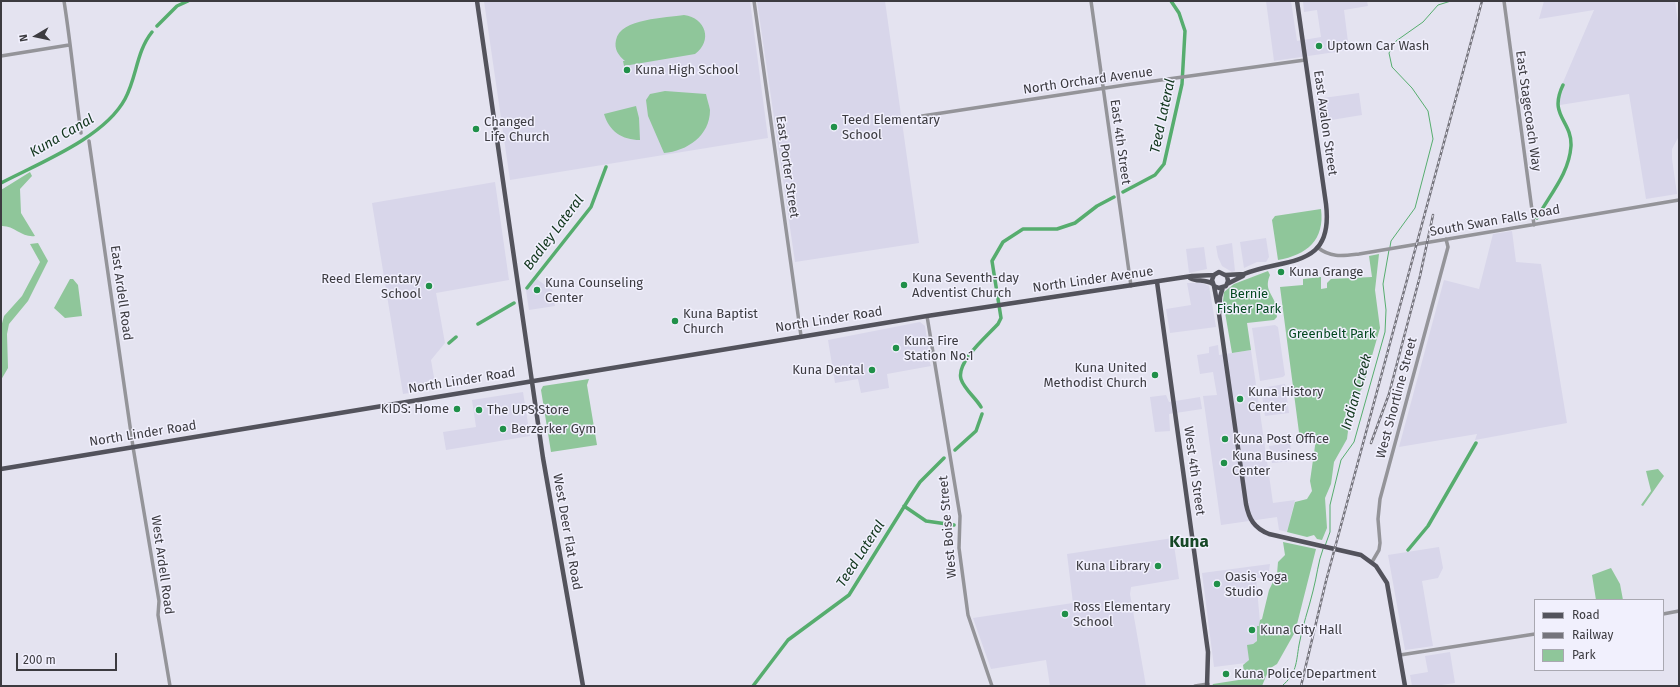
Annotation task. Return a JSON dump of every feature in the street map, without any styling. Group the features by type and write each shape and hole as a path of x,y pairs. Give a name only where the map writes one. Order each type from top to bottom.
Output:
{"main road":[{"name":"West Deer Flat Road","path":"477,1 556,538 583,686"},
{"name":"East Avalon Street","path":"1297,1 1327,218 1325,233 1317,247"},
{"path":"1219,306 1217,306 1212,280 1214,275 1219,272 1226,275 1244,274 1259,268 1300,259 1308,255 1317,247"},
{"path":"1214,285 1219,288 1225,286 1244,274"},
{"name":"North Linder Avenue","path":"927,316 1214,275"},
{"path":"1226,275 1228,279 1220,293 1219,306 1246,504 1250,520 1257,528 1269,534 1361,555 1372,562 1382,573 1387,583 1404,686"},
{"name":"North Linder Avenue","path":"1190,278 1193,280 1207,280 1214,285"},
{"name":"West 4th Street","path":"1157,282 1207,644 1209,663 1208,685"},
{"name":"North Linder Road","path":"1,469 927,316"}],"street":[{"path":"64,1 82,133"},
{"name":"East Porter Street","path":"754,1 801,336"},
{"name":"East 4th Street","path":"1091,1 1102,89 1131,286"},
{"name":"East Stagecoach Way","path":"1504,1 1534,225"},
{"path":"1,56 69,45"},
{"name":"North Orchard Avenue","path":"922,116 1305,60"},
{"name":"East Ardell Road","path":"89,141 133,447"},
{"name":"South Swan Falls Road","path":"1317,247 1330,255 1338,256 1679,200"},
{"name":"West Shortline Street","path":"1372,562 1379,550 1380,543 1378,519 1380,499 1448,248 1446,239"},
{"name":"West Boise Street","path":"927,316 959,511 959,548 968,615 992,686"},
{"name":"West Ardell Road","path":"133,447 159,601 158,615 170,686"},
{"path":"1664,614 1679,611"},
{"path":"1400,655 1534,634"},
{"path":"1195,686 1208,685"}],"shaded area":[{"name":"Kuna High School","path":"484,1 750,1 768,138 510,180"},
{"path":"757,1 885,1 919,243 795,262"},
{"path":"1266,1 1291,1 1297,41 1321,37 1317,10 1304,12 1303,1 1367,1 1368,6 1344,10 1349,50 1274,61"},
{"path":"1544,1 1675,1 1679,30 1679,136 1672,149 1672,159 1677,194 1646,199 1629,94 1560,105 1559,99 1564,87 1561,87 1594,10 1539,19"},
{"path":"1359,93 1362,115 1319,122 1316,99"},
{"name":"Reed Elementary School","path":"495,182 509,280 436,293 445,343 431,360 436,389 403,394 372,203"},
{"path":"1512,231 1516,262 1541,264 1567,423 1475,440 1477,434 1399,447 1444,280 1479,289 1493,234"},
{"path":"1266,238 1269,257 1266,262 1257,262 1244,268 1240,242"},
{"path":"1232,243 1235,271 1232,272 1222,266 1218,257 1216,246"},
{"path":"1204,247 1207,269 1189,273 1186,249"},
{"path":"537,279 552,289 555,306 529,310 526,290"},
{"path":"1187,283 1202,283 1209,286 1216,327 1170,333 1166,309 1191,305"},
{"path":"920,322 925,326 929,353 928,357 931,366 887,374 889,388 861,393 858,379 835,383 828,340"},
{"path":"1275,325 1278,327 1285,375 1283,377 1260,381 1252,328"},
{"path":"1218,345 1219,355 1251,350 1273,503 1295,500 1287,532 1279,530 1277,517 1221,525 1203,396 1217,395 1213,372 1200,374 1197,355 1209,353 1209,347"},
{"path":"1285,384 1289,413 1265,416 1261,388"},
{"path":"523,392 530,436 446,450 443,432 476,427 472,400"},
{"path":"1166,395 1169,402 1200,397 1202,409 1169,414 1170,431 1155,432 1150,397"},
{"path":"1290,443 1292,461 1272,463 1269,446"},
{"name":"Ross Elementary School","path":"1173,538 1179,579 1131,587 1130,594 1146,686 1050,686 1046,660 991,669 973,618 1073,603 1067,554"},
{"path":"1439,547 1443,568 1438,578 1422,581 1433,646 1405,650 1388,555"},
{"path":"1270,564 1268,578 1256,578 1260,622 1257,641 1253,644 1249,660 1246,663 1214,667 1202,573"},
{"path":"1450,652 1455,683 1434,686 1412,686 1410,675 1428,672 1425,656"}],"green space":[{"path":"684,15 692,17 702,25 705,37 701,49 695,54 624,66 623,61 625,61 616,49 616,40 619,33 626,27 645,20"},
{"path":"665,91 706,94 710,110 709,119 702,135 681,149 664,153 648,116 646,100 650,94"},
{"path":"636,106 639,118 640,140 633,140 617,133 609,125 604,114"},
{"path":"30,172 32,176 20,189 21,213 35,236 26,235 10,227 1,226 1,190"},
{"path":"1321,209 1320,229 1312,244 1298,254 1278,260 1272,220 1275,216"},
{"path":"38,243 48,261 28,301 9,324 7,334 8,368 1,380 1,327 4,316 22,296 40,262 30,244"},
{"name":"Greenbelt Park","path":"1379,254 1375,290 1380,328 1363,387 1347,411 1344,420 1348,431 1347,439 1334,462 1331,484 1325,498 1327,528 1322,540 1317,539 1314,535 1307,537 1287,532 1295,502 1307,499 1312,491 1310,481 1316,439 1300,440 1280,287 1303,285 1303,279 1321,277 1321,289 1327,288 1327,283 1331,279 1372,277 1369,256"},
{"name":"Bernie Fisher Park","path":"1268,271 1270,275 1268,287 1275,303 1277,317 1274,320 1247,323 1251,350 1232,353 1223,301 1224,292 1234,284"},
{"path":"70,279 73,279 78,285 82,316 65,318 54,308"},
{"path":"589,379 587,385 597,445 551,452 541,390 543,386"},
{"path":"1658,469 1664,476 1643,506 1641,505 1651,491 1646,471"},
{"path":"1283,542 1316,549 1295,632 1277,664 1269,669 1262,686 1212,686 1213,684 1245,679 1243,665 1249,660 1247,645 1253,644 1257,641 1257,626 1259,626 1260,620 1262,619 1269,590 1277,574 1278,562 1285,555"},
{"path":"1611,568 1620,584 1623,599 1596,599 1592,575"}],"waterway":[{"name":"Kuna Canal","path":"157,26 177,6 188,1"},
{"name":"Teed Lateral","path":"1123,192 1155,175 1164,164 1182,84 1185,31 1179,13 1171,1"},
{"name":"Indian Creek","path":"1390,247 1391,241 1415,208 1433,139 1428,111 1412,88 1392,67 1389,53 1396,41 1423,22 1438,5 1451,1"},
{"name":"Indian Creek","path":"1456,1 1471,1"},
{"name":"Kuna Canal","path":"1,183 69,148 102,126 115,113 125,99 143,48 152,32"},
{"path":"1537,218 1563,175 1567,166 1571,146 1568,130 1559,111 1558,104 1559,95 1563,85"},
{"name":"Badley Lateral","path":"527,288 591,207 606,167"},
{"name":"Teed Lateral","path":"981,407 967,390 961,379 961,372 968,357 980,342 998,324 1001,318 992,261 1003,242 1023,229 1057,229 1075,223 1097,206 1114,197"},
{"name":"Indian Creek","path":"1325,546 1330,532 1330,505 1341,460 1354,442 1385,332 1386,310 1383,284 1389,250"},
{"name":"Badley Lateral","path":"478,324 514,303"},
{"name":"Badley Lateral","path":"449,343 456,337"},
{"name":"Teed Lateral","path":"955,450 976,431 982,414"},
{"path":"1408,550 1428,526 1476,443"},
{"name":"Teed Lateral","path":"753,686 788,640 849,595 920,482 944,458"},
{"path":"904,506 926,521 954,525"},
{"name":"Indian Creek","path":"1282,686 1291,677 1295,667 1302,631 1323,549"}],"railway":[{"path":"1301,686 1326,581 1482,1"},
{"path":"1371,443 1389,394 1420,276 1433,215"}],"place":[{"name":"Uptown Car Wash","path":"1319,46"},
{"name":"Kuna High School","path":"627,70"},
{"name":"Teed Elementary School","path":"834,127"},
{"name":"Changed Life Church","path":"476,129"},
{"name":"Kuna Grange","path":"1281,272"},
{"name":"Kuna Seventh-day Adventist Church","path":"904,285"},
{"name":"Reed Elementary School","path":"429,286"},
{"name":"Kuna Counseling Center","path":"537,290"},
{"name":"Kuna Baptist Church","path":"675,321"},
{"name":"Kuna Fire Station No.1","path":"896,348"},
{"name":"Kuna Dental","path":"872,370"},
{"name":"Kuna United Methodist Church","path":"1155,375"},
{"name":"Kuna History Center","path":"1240,399"},
{"name":"KIDS: Home","path":"457,409"},
{"name":"The UPS Store","path":"479,410"},
{"name":"Berzerker Gym","path":"503,429"},
{"name":"Kuna Post Office","path":"1225,439"},
{"name":"Kuna Business Center","path":"1224,463"},
{"name":"Kuna Library","path":"1158,566"},
{"name":"Oasis Yoga Studio","path":"1217,584"},
{"name":"Ross Elementary School","path":"1065,614"},
{"name":"Kuna City Hall","path":"1252,630"},
{"name":"Kuna Police Department","path":"1226,674"}],"district":[{"name":"Kuna","path":"1189,542"}]}
